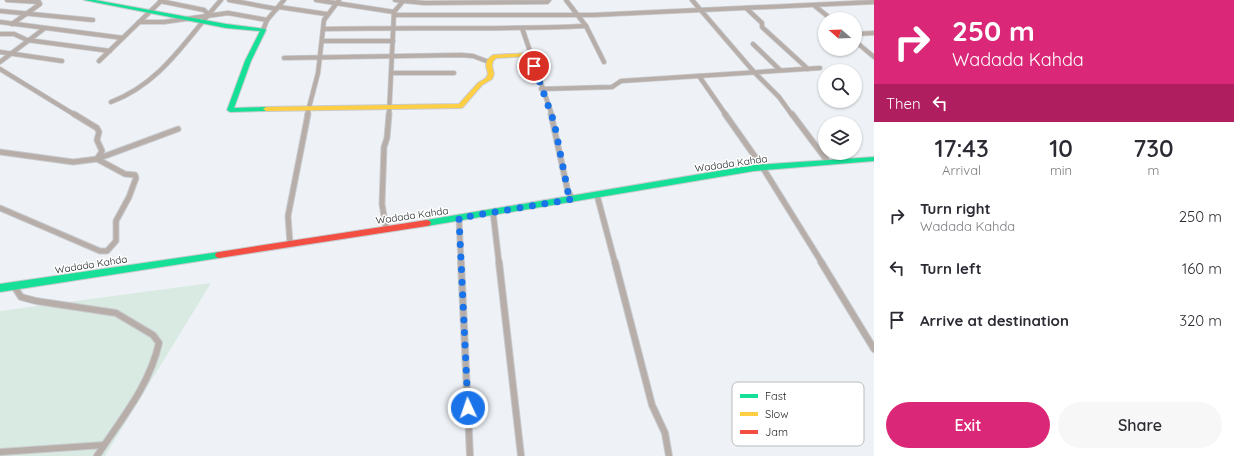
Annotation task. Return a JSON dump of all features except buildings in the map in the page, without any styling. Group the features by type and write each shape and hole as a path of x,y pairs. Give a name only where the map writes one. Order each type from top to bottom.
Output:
{"street":[{"path":"7,0 40,3 12,24"},
{"path":"88,0 100,1 226,26 263,30"},
{"path":"111,102 127,96 152,79 190,40 203,21 221,0"},
{"path":"229,0 326,14"},
{"path":"284,0 267,20 248,61 230,110 461,106 480,84 489,79 491,74 489,62"},
{"path":"316,0 338,2 394,13 578,14 815,6 874,2"},
{"path":"395,0 424,3 547,2 549,0"},
{"path":"566,0 586,26 604,62"},
{"path":"692,0 754,72 779,97 828,162"},
{"path":"99,61 161,1 204,10 209,15"},
{"path":"386,228 382,204 384,147 390,108 394,13 403,1"},
{"path":"290,244 288,216 308,108 320,57 324,29 323,24 326,14 338,2"},
{"path":"815,6 822,12"},
{"path":"746,8 762,23 762,27 808,69"},
{"path":"0,11 93,20"},
{"path":"139,22 187,19 228,13 267,20"},
{"path":"0,22 123,38"},
{"path":"324,29 435,27 522,28 586,26"},
{"path":"0,62 44,28"},
{"path":"522,28 541,89 554,122 568,192 573,199"},
{"path":"862,33 874,32"},
{"path":"0,34 15,34 27,40 110,50"},
{"path":"322,41 393,41"},
{"path":"753,44 780,70"},
{"path":"862,47 874,57"},
{"path":"0,52 62,61"},
{"path":"284,58 461,55 473,56 489,62"},
{"path":"489,62 495,56 531,55"},
{"path":"541,89 612,87 621,81 818,68"},
{"path":"0,70 97,128 99,132 98,145 102,151 97,159"},
{"path":"392,73 454,72"},
{"path":"699,76 763,168 874,349"},
{"path":"0,152 73,162 97,159 178,129"},
{"path":"0,208 100,251 107,251 116,241 116,221 129,197 136,178 135,175 125,174 97,159"},
{"name":"Wadada Kahda","path":"0,288 459,218 763,168 874,159"},
{"path":"597,195 652,405 665,433 669,456"},
{"path":"493,212 521,456"},
{"path":"459,218 470,456"},
{"path":"14,286 21,297 36,301 116,313 153,335 159,344 157,358 139,394 97,456"},
{"path":"0,452 104,445"}],"shaded area":[{"path":"211,283 105,456 0,456 0,311"}],"traffic: fast":[{"path":"87,0 226,26 263,30 248,61 230,110 266,109"},
{"path":"427,223 754,168 874,159"},
{"path":"0,288 219,255"}],"traffic: slow":[{"path":"266,109 461,106 480,84 489,79 491,74 489,66 490,60 495,56 531,55"}],"traffic: jam":[{"path":"219,255 427,223"}],"route":[{"path":"468,408 459,218 573,199 568,192 554,122 534,66"}]}
